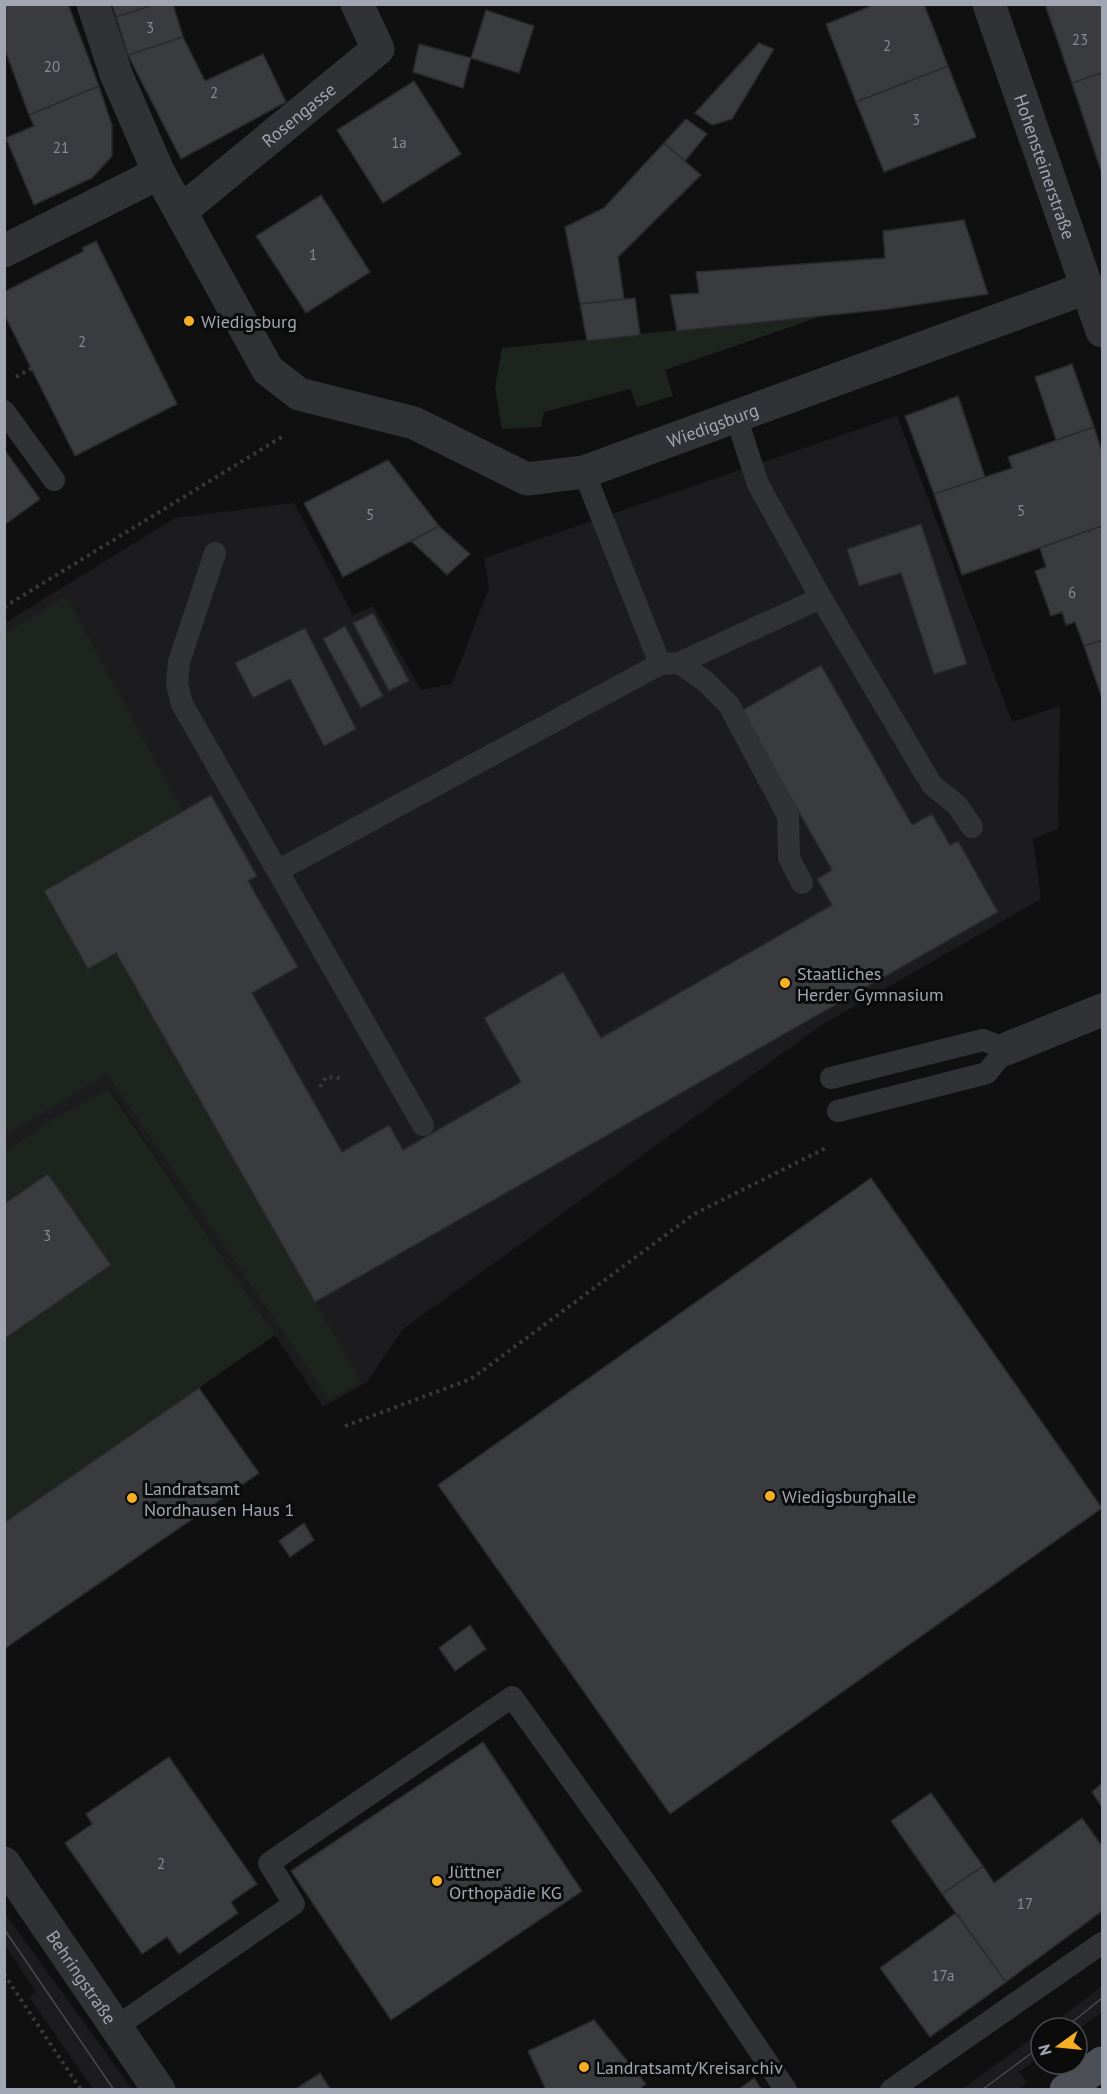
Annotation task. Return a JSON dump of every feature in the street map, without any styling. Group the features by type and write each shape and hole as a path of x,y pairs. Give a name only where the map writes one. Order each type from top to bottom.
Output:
{"main road":[{"path":"1066,2090 1102,2063"}],"street":[{"path":"4,251 159,173 116,74 93,4"},
{"name":"Rosengasse","path":"181,211 378,49 357,4"},
{"name":"Hohensteinerstraße","path":"989,4 1102,331"},
{"name":"Wiedigsburg","path":"159,173 268,370 299,394 414,423 527,479 584,472 1086,288"},
{"path":"1006,1049 1102,1010"},
{"name":"Behringstraße","path":"4,1863 159,2090"}],"lane":[{"path":"4,411 54,480"},
{"path":"736,417 758,484 821,598 932,785 957,805 972,826"},
{"path":"584,472 669,663 705,681 729,705 788,816 789,858 802,883"},
{"path":"215,553 178,662 177,684 182,704 193,727 279,870 423,1125"},
{"path":"279,870 669,663 821,598"},
{"path":"831,1078 983,1040 1006,1049 987,1073 838,1111"},
{"path":"116,2027 294,1904 269,1863 512,1696 645,1882 786,2090"},
{"path":"891,2090 1102,1943"}],"path":[{"path":"4,607 337,404"},
{"path":"320,1087 326,1077 342,1078"},
{"path":"345,1426 471,1379 694,1214 835,1143"},
{"path":"4,1974 81,2090"}],"shaded area":[{"path":"825,315 665,370 673,396 637,407 630,389 544,412 541,427 502,429 495,388 502,348"},
{"path":"897,416 1012,722 1060,706 1058,829 1033,839 1041,899 820,1026 402,1330 367,1382 323,1407 110,1089 5,1153 5,623 175,518 294,503 353,615 373,606 421,690 452,684 489,588 484,558"},
{"path":"66,596 183,811 44,891 116,953 361,1382 329,1400 107,1074 5,1136 5,634"},
{"path":"109,1089 275,1335 5,1523 5,1339 111,1265 48,1174 5,1204 4,1153 51,1120"},
{"path":"4,1912 132,2089 93,2089 29,1997 36,1992 5,1945"},
{"path":"1102,1986 1102,2012 1089,2021 1089,2016 1063,2016"},
{"path":"1029,2041 1029,2065 1019,2072 1027,2083 1018,2089 962,2089"}],"building":[{"path":"4,4 68,4 99,86 29,115 4,47"},
{"path":"112,4 156,4 116,17"},
{"path":"156,4 173,4 183,37 128,55 116,17"},
{"path":"876,4 924,4 948,66 856,102 826,24"},
{"path":"1045,4 1102,4 1102,73 1072,83"},
{"path":"486,10 534,26 519,73 471,58"},
{"path":"183,37 205,81 263,54 286,102 181,159 128,55"},
{"path":"759,43 774,49 732,119 712,125 695,113"},
{"path":"419,44 471,58 463,88 413,72"},
{"path":"948,66 976,137 884,172 856,102"},
{"path":"1102,73 1102,174 1072,83"},
{"path":"414,81 461,154 383,203 337,130"},
{"path":"99,86 112,125 112,156 92,178 34,205 6,138 34,126 29,115"},
{"path":"686,119 707,134 685,161 664,143"},
{"path":"664,143 701,175 618,257 624,299 580,304 565,227 604,208"},
{"path":"321,195 370,272 306,313 256,236"},
{"path":"964,220 988,294 889,309 677,331 670,295 699,293 696,272 885,258 883,231"},
{"path":"96,241 177,404 75,456 4,314 4,292 84,251 82,248"},
{"path":"635,298 640,335 587,341 580,304"},
{"path":"1072,364 1094,427 1056,440 1035,377"},
{"path":"958,396 985,477 934,494 905,416"},
{"path":"1094,427 1102,452 1102,526 962,575 934,494 1012,468 1008,457"},
{"path":"4,449 40,499 7,523 4,520"},
{"path":"388,460 439,526 343,577 304,503"},
{"path":"921,524 967,664 934,674 901,573 859,586 847,549"},
{"path":"439,526 470,554 447,575 411,541"},
{"path":"1102,526 1102,640 1084,646 1075,622 1066,625 1062,612 1051,616 1035,571 1046,567 1040,548"},
{"path":"373,613 409,681 389,691 353,623"},
{"path":"345,626 383,696 361,708 323,639"},
{"path":"305,628 356,729 324,746 290,679 253,698 235,663"},
{"path":"1102,640 1102,698 1084,646"},
{"name":"Staatliches Herder Gymnasium","path":"821,665 912,825 932,814 950,845 958,841 998,912 315,1302 116,953 88,969 44,891 211,795 257,876 248,881 298,967 252,993 342,1152 389,1125 403,1150 521,1082 484,1018 563,972 601,1038 832,905 817,879 832,870 741,711"},
{"path":"48,1174 111,1265 4,1339 4,1204"},
{"name":"Wiedigsburghalle","path":"871,1178 1102,1508 670,1814 438,1485"},
{"name":"Landratsamt Nordhausen Haus 1","path":"199,1388 259,1473 4,1649 4,1523"},
{"path":"304,1523 314,1540 290,1557 279,1541"},
{"path":"470,1625 486,1649 455,1671 439,1648"},
{"name":"Jüttner Orthopädie KG","path":"483,1742 582,1891 391,2020 291,1871"},
{"path":"169,1757 257,1884 231,1902 238,1913 179,1954 167,1937 142,1954 65,1843 92,1824 86,1814"},
{"path":"1102,1783 1102,1807 1092,1792"},
{"path":"931,1793 983,1866 942,1894 891,1821"},
{"path":"1082,1818 1102,1846 1102,1911 1006,1982 942,1894 983,1866 994,1883"},
{"path":"956,1913 1006,1982 930,2037 880,1968"},
{"name":"Landratsamt/Kreisarchiv","path":"594,2020 646,2084 638,2090 546,2090 528,2051"},
{"path":"320,2073 331,2090 294,2090"},
{"path":"754,2078 762,2090 738,2090"}],"tram line":[{"path":"4,1929 114,2090"},
{"path":"1080,2016 1102,1998"},
{"path":"982,2090 1029,2055"}],"place":[{"name":"Wiedigsburg","path":"189,321"},
{"name":"Staatliches Herder Gymnasium","path":"785,983"},
{"name":"Wiedigsburghalle","path":"770,1496"},
{"name":"Landratsamt Nordhausen Haus 1","path":"132,1498"},
{"name":"Jüttner Orthopädie KG","path":"437,1881"},
{"name":"Landratsamt/Kreisarchiv","path":"584,2067"}]}
